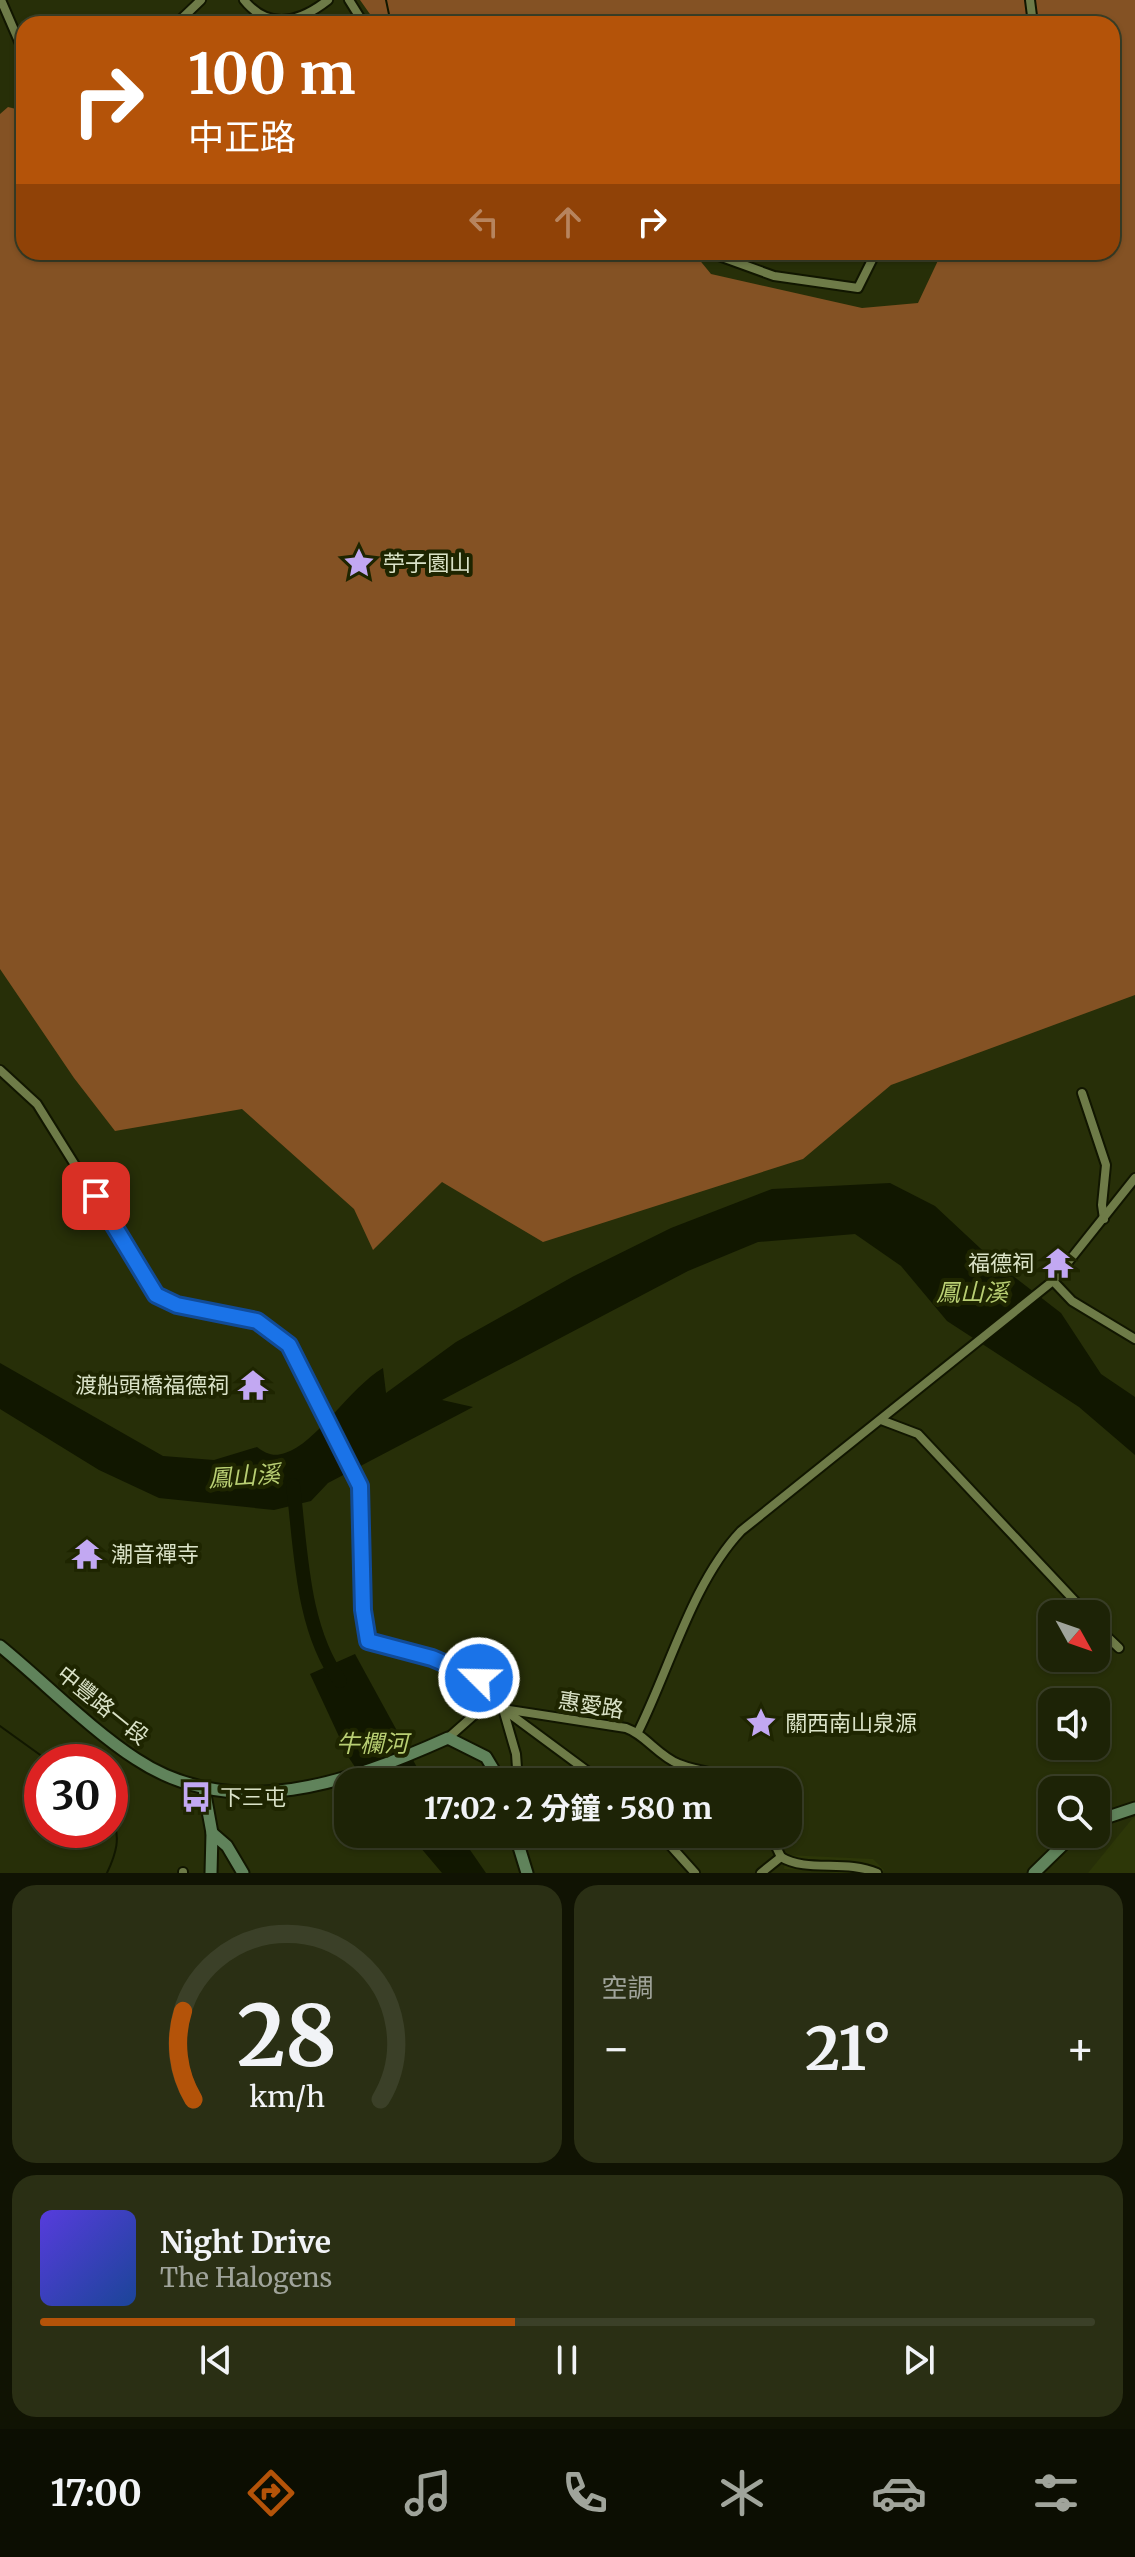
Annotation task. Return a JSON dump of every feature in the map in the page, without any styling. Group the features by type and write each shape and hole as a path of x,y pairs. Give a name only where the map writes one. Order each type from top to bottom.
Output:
{"main road":[{"name":"中豐路一段","path":"0,1646 136,1760 204,1789 262,1795 291,1791 448,1738"},
{"path":"448,1738 486,1757 493,1768"},
{"path":"204,1789 212,1833 211,1873"},
{"path":"1110,1816 1135,1808"},
{"path":"212,1833 227,1846 243,1873"},
{"path":"519,1848 527,1873"},
{"path":"1034,1873 1060,1848"}],"street":[{"path":"1,0 16,35"},
{"path":"184,16 201,0"},
{"path":"244,0 261,16"},
{"path":"302,16 328,0"},
{"path":"730,260 774,276 858,288 872,260"},
{"path":"0,1070 37,1104 156,1295 177,1305 257,1321 289,1345 360,1486 363,1610 368,1641 432,1658 479,1678 491,1700 583,1768"},
{"path":"1082,1093 1106,1165 1102,1205 1104,1219"},
{"path":"638,1732 686,1623 725,1548 741,1531 1053,1281 1135,1178"},
{"path":"1053,1281 1072,1301 1135,1339"},
{"path":"881,1420 918,1434 1074,1600"},
{"path":"1110,1639 1119,1648"},
{"path":"448,1738 491,1700"},
{"path":"503,1709 517,1768"},
{"name":"惠愛路","path":"503,1709 638,1732 650,1746 679,1764 696,1768"},
{"path":"673,1848 695,1873"},
{"path":"777,1848 781,1857 795,1868 823,1866 872,1872"},
{"path":"761,1873 781,1857"}],"shaded area":[{"path":"360,0 1135,0 1135,995 891,1085 803,1159 543,1242 442,1182 373,1250 354,1209 242,1109 115,1131 74,1078 0,969 0,114 8,107 16,109 16,260 700,260 711,274 862,308 918,303 938,260 1120,260 1120,16 371,16"},
{"path":"1135,1817 1135,1873 1088,1873 1110,1848"},
{"path":"785,1855 873,1859 884,1870 881,1873 839,1873 784,1869"}],"water":[{"name":"鳳山溪","path":"890,1183 935,1206 995,1262 1061,1313 1101,1374 1135,1397 1135,1455 1079,1407 947,1321 901,1266 855,1234 758,1242 688,1271 442,1400 473,1407 328,1483 311,1501 274,1510 159,1498 99,1470 0,1409 0,1363 163,1456 214,1460 257,1447 270,1454 281,1454 309,1439 358,1388 383,1368 386,1393 456,1342 574,1276 671,1228 772,1189"},
{"name":"牛欄河","path":"355,1654 417,1768 356,1768 310,1674"},
{"path":"421,1848 469,1848 486,1873 442,1873"}],"waterway":[{"path":"386,0 389,16"},
{"name":"牛欄河","path":"293,1485 310,1612 327,1660 340,1681"},
{"path":"0,1726 25,1744"},
{"path":"107,1873 116,1848"}],"place":[{"name":"苧子園山","path":"359,563"},
{"name":"福德祠","path":"1058,1263"},
{"name":"渡船頭橋福德祠","path":"253,1385"},
{"name":"潮音禪寺","path":"87,1554"},
{"name":"關西南山泉源","path":"761,1723"},
{"name":"下三屯","path":"196,1797"}],"route":[{"path":"96,1196 156,1295 177,1305 257,1321 289,1345 360,1486 363,1610 368,1641 432,1658 479,1678"}]}
